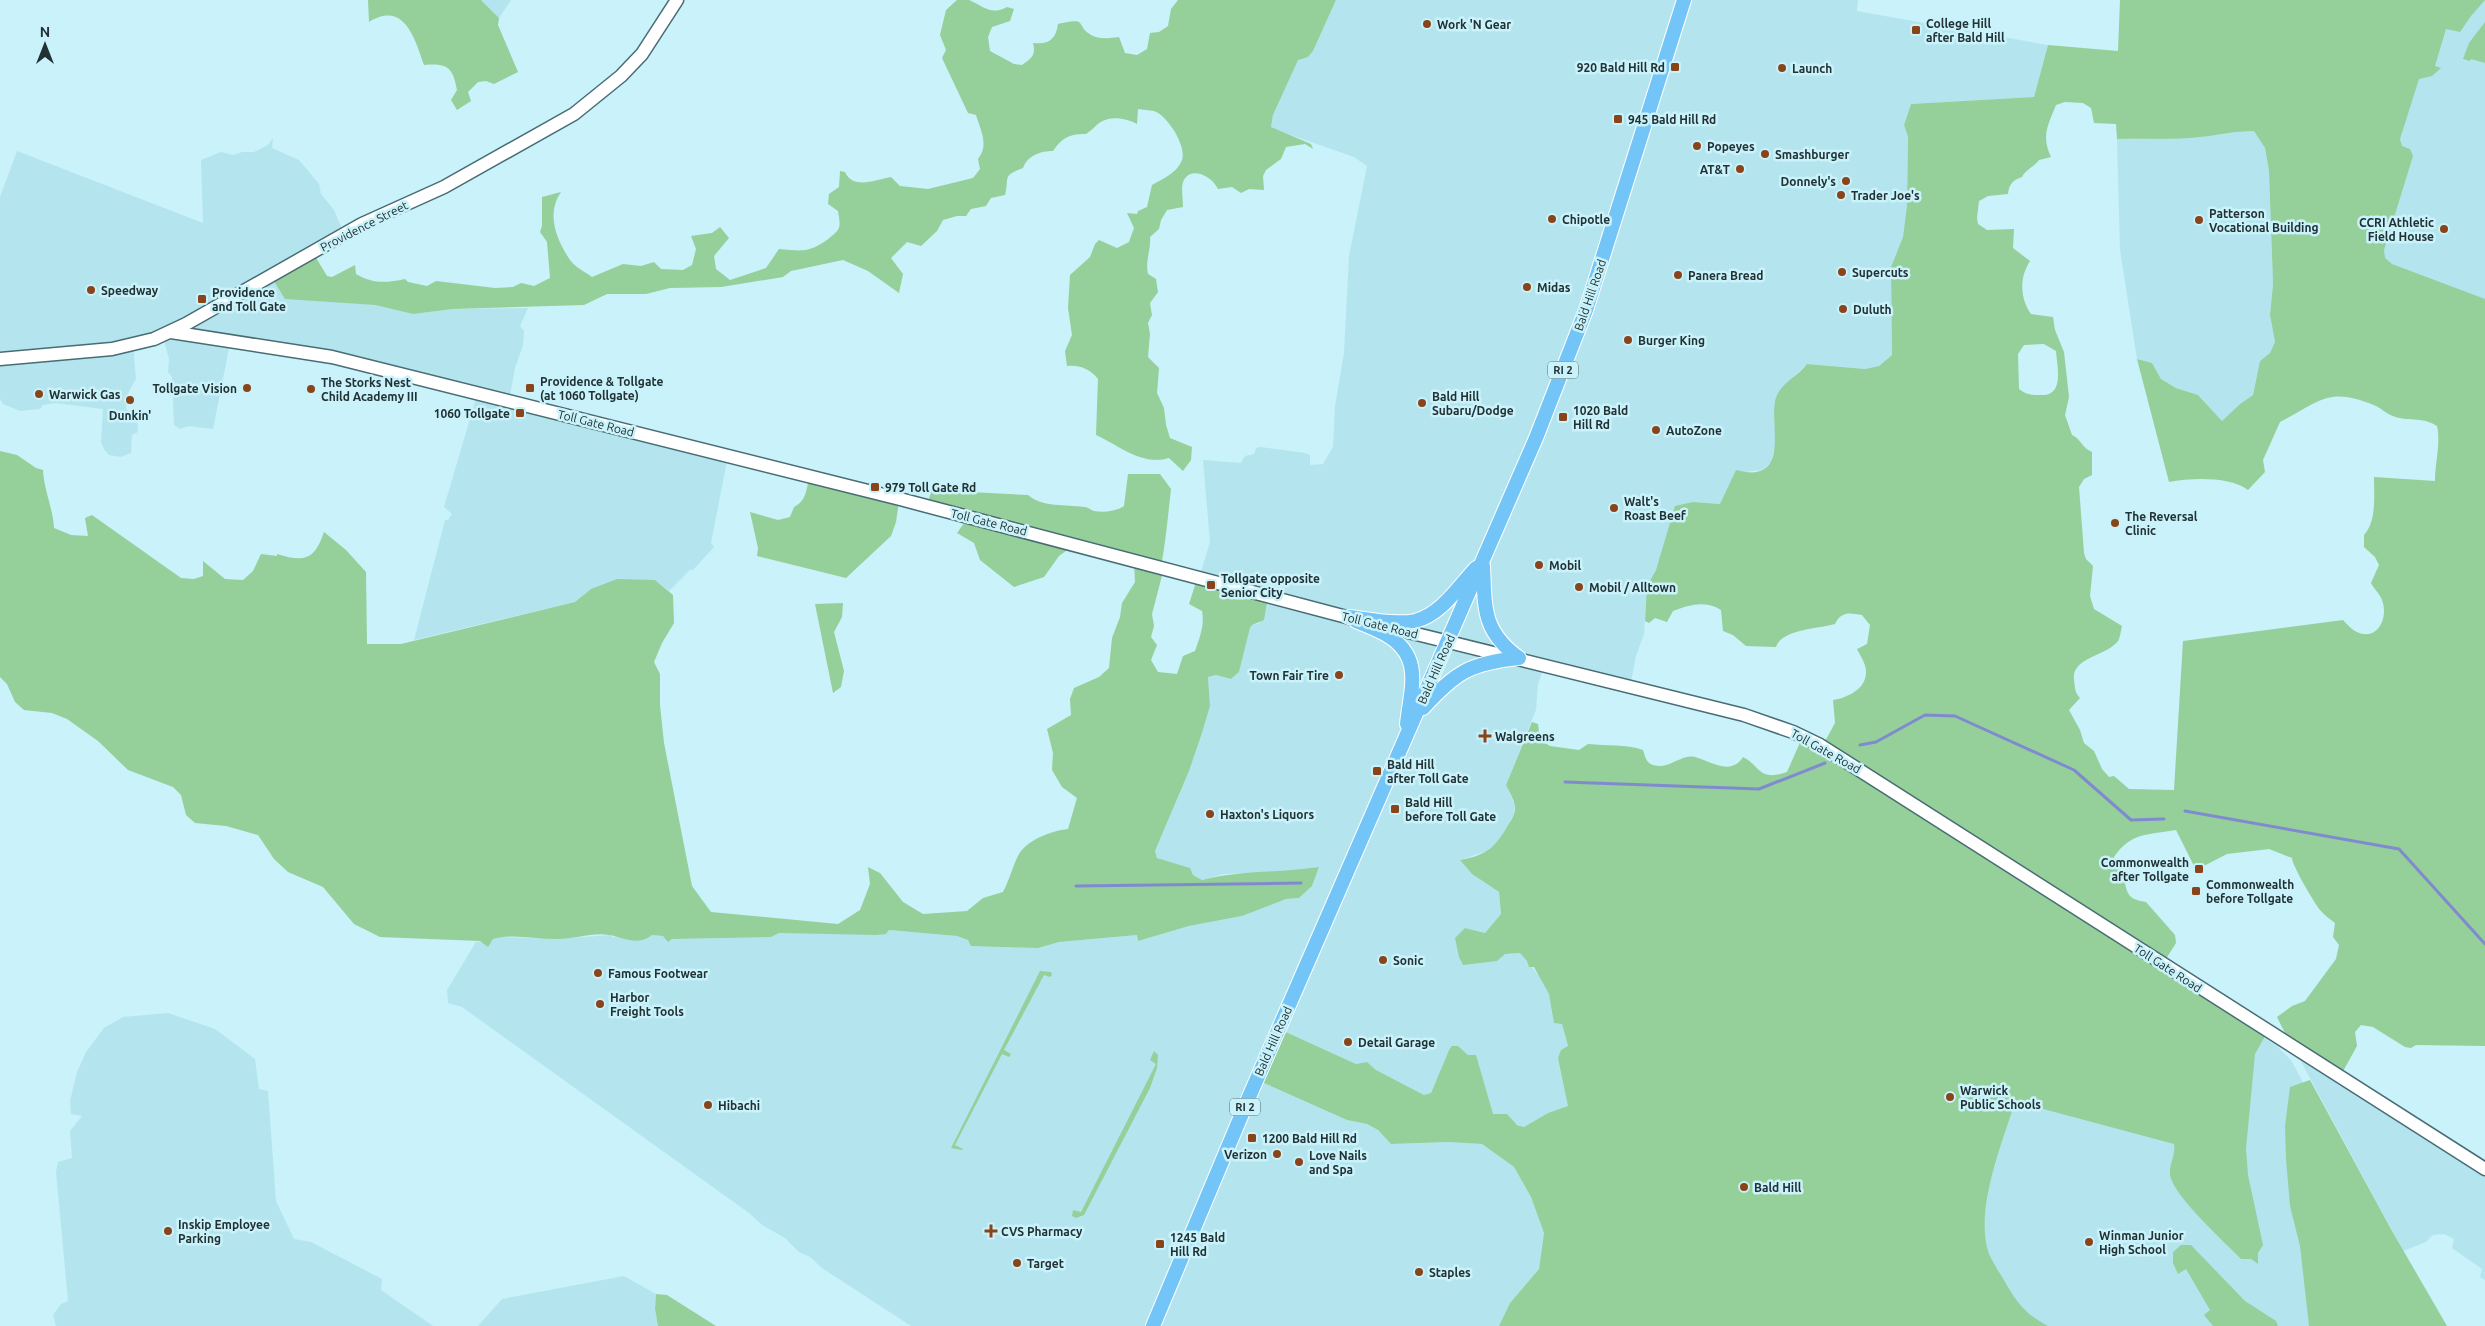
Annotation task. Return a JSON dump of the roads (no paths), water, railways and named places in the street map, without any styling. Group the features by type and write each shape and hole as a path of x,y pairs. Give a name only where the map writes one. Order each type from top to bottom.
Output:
{"main road":[{"name":"Providence Street","path":"0,359 112,349 171,332 362,224 444,186 574,114 621,76 642,54 676,0"},
{"name":"Bald Hill Road","path":"1153,1326 1249,1097 1536,438 1586,310 1684,0"},
{"name":"Toll Gate Road","path":"171,332 234,340 341,359 900,499 1448,643 1519,658 1744,715 1793,732 1820,745 2485,1169"},
{"path":"1349,617 1406,621 1425,617 1436,611 1483,560"},
{"path":"1483,560 1485,610 1489,626 1506,649 1519,658"},
{"path":"1349,617 1384,634 1408,653 1412,674 1405,739"},
{"path":"1414,718 1437,693 1466,669 1485,662 1519,658"}],"waterway":[{"path":"1860,745 1876,742 1925,715 1955,716 2074,770 2131,820 2164,819"},
{"path":"1565,782 1759,789 1825,763"},
{"path":"2185,811 2399,849 2485,944"},
{"path":"1076,886 1301,883"}],"place":[{"name":"Work 'N Gear","path":"1427,24"},
{"name":"College Hill after Bald Hill","path":"1916,30"},
{"name":"920 Bald Hill Rd","path":"1675,67"},
{"name":"Launch","path":"1782,68"},
{"name":"945 Bald Hill Rd","path":"1618,119"},
{"name":"Popeyes","path":"1697,146"},
{"name":"Smashburger","path":"1765,154"},
{"name":"AT&T","path":"1740,169"},
{"name":"Donnely's","path":"1846,181"},
{"name":"Trader Joe's","path":"1841,195"},
{"name":"Chipotle","path":"1552,219"},
{"name":"Patterson Vocational Building","path":"2199,220"},
{"name":"CCRI Athletic Field House","path":"2444,229"},
{"name":"Supercuts","path":"1842,272"},
{"name":"Panera Bread","path":"1678,275"},
{"name":"Midas","path":"1527,287"},
{"name":"Speedway","path":"91,290"},
{"name":"Providence and Toll Gate","path":"202,299"},
{"name":"Duluth","path":"1843,309"},
{"name":"Burger King","path":"1628,340"},
{"name":"Tollgate Vision","path":"247,388"},
{"name":"Providence & Tollgate (at 1060 Tollgate)","path":"530,388"},
{"name":"The Storks Nest Child Academy III","path":"311,389"},
{"name":"Warwick Gas","path":"39,394"},
{"name":"Dunkin'","path":"130,400"},
{"name":"Bald Hill Subaru/Dodge","path":"1422,403"},
{"name":"1060 Tollgate","path":"520,413"},
{"name":"1020 Bald Hill Rd","path":"1563,417"},
{"name":"AutoZone","path":"1656,430"},
{"name":"979 Toll Gate Rd","path":"875,487"},
{"name":"Walt's Roast Beef","path":"1614,508"},
{"name":"The Reversal Clinic","path":"2115,523"},
{"name":"Mobil","path":"1539,565"},
{"name":"Tollgate opposite Senior City","path":"1211,585"},
{"name":"Mobil / Alltown","path":"1579,587"},
{"name":"Town Fair Tire","path":"1339,675"},
{"name":"Walgreens","path":"1485,736"},
{"name":"Bald Hill after Toll Gate","path":"1377,771"},
{"name":"Bald Hill before Toll Gate","path":"1395,809"},
{"name":"Haxton's Liquors","path":"1210,814"},
{"name":"Commonwealth after Tollgate","path":"2199,869"},
{"name":"Commonwealth before Tollgate","path":"2196,891"},
{"name":"Sonic","path":"1383,960"},
{"name":"Famous Footwear","path":"598,973"},
{"name":"Harbor Freight Tools","path":"600,1004"},
{"name":"Detail Garage","path":"1348,1042"},
{"name":"Warwick Public Schools","path":"1950,1097"},
{"name":"Hibachi","path":"708,1105"},
{"name":"1200 Bald Hill Rd","path":"1252,1138"},
{"name":"Verizon","path":"1277,1154"},
{"name":"Love Nails and Spa","path":"1299,1162"},
{"name":"Bald Hill","path":"1744,1187"},
{"name":"Inskip Employee Parking","path":"168,1231"},
{"name":"CVS Pharmacy","path":"991,1231"},
{"name":"Winman Junior High School","path":"2089,1242"},
{"name":"1245 Bald Hill Rd","path":"1160,1244"},
{"name":"Target","path":"1017,1263"},
{"name":"Staples","path":"1419,1272"}]}
